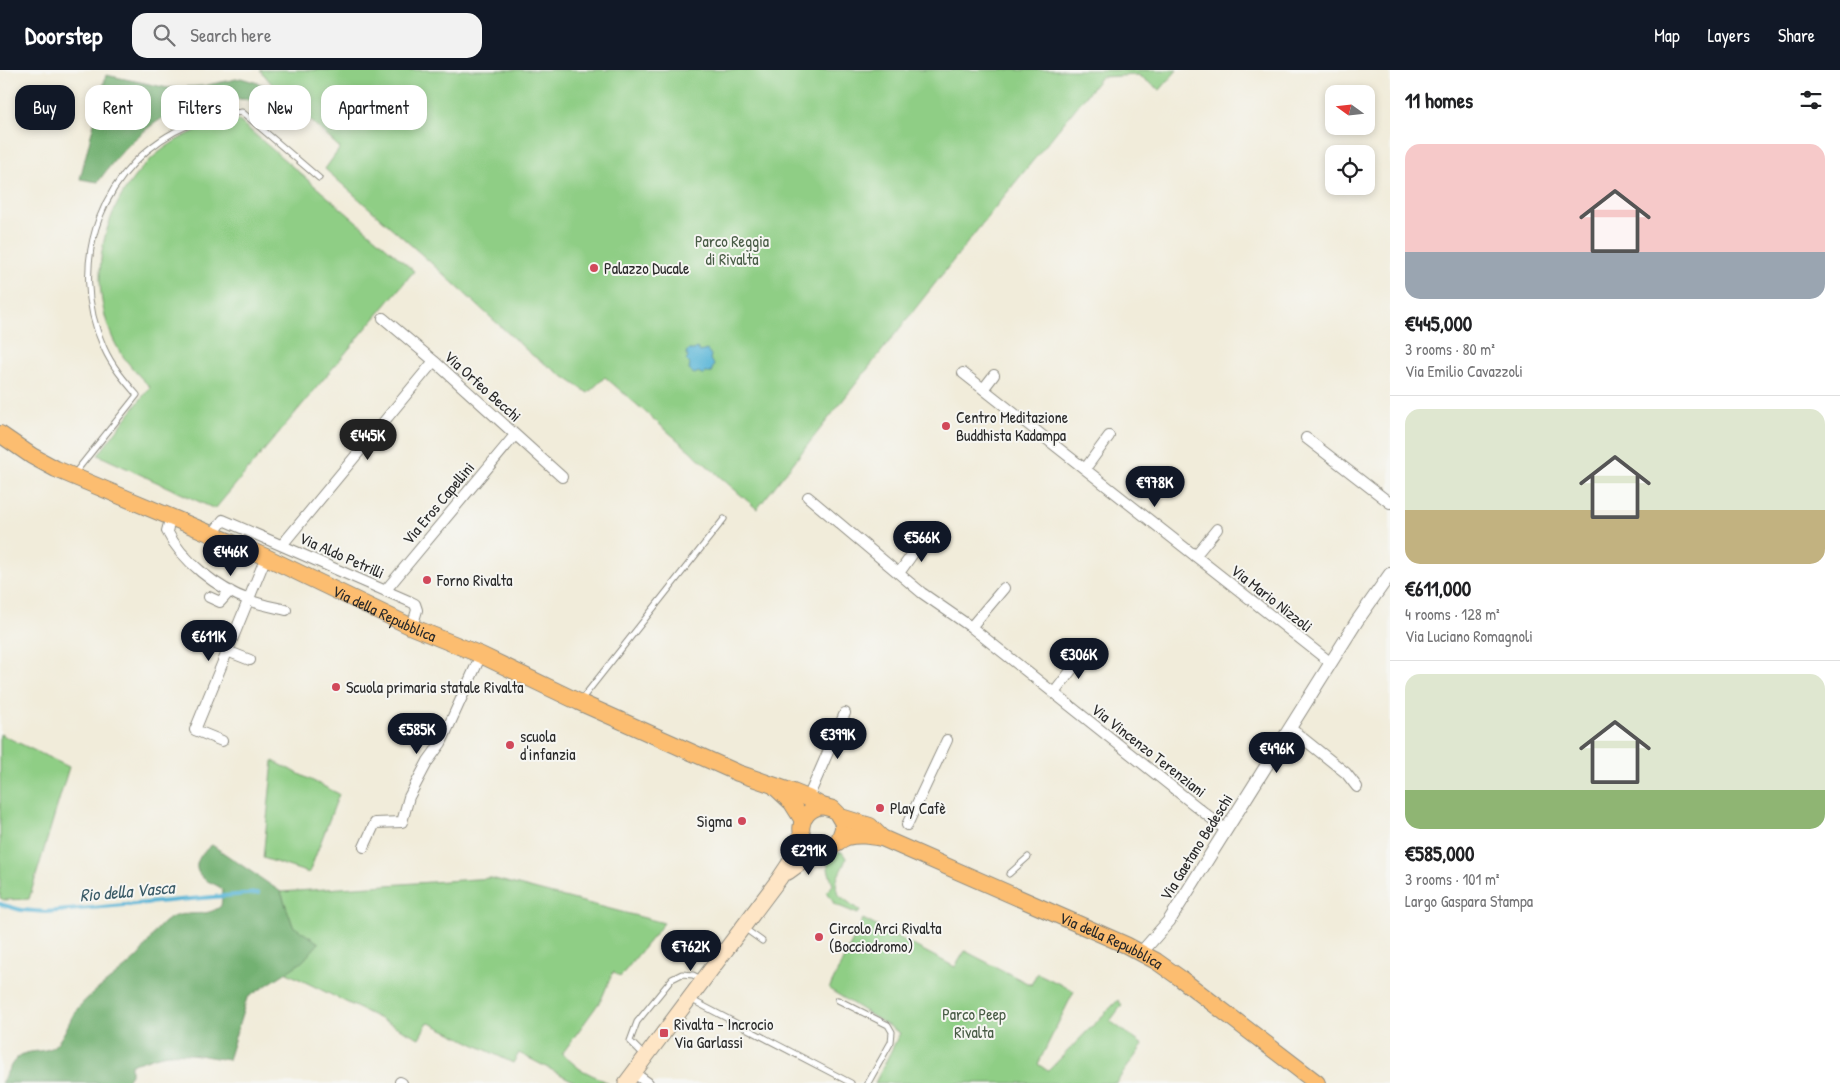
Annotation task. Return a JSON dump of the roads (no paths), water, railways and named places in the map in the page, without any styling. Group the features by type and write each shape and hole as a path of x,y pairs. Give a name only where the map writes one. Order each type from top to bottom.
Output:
{"main road":[{"name":"Via della Repubblica","path":"0,434 32,456 169,524 213,534 266,557 412,627 481,655 579,702 738,773 833,809 841,817 870,826 882,838"},
{"name":"Via della Repubblica","path":"774,787 792,803 802,819"},
{"path":"815,802 802,819 801,825 803,836 813,847 820,849"},
{"path":"839,840 843,829 841,817"},
{"name":"Via della Repubblica","path":"820,849 830,847 839,840 858,835 882,838 1141,953 1180,978 1317,1083"},
{"path":"630,1078 744,928 795,855 803,836"},
{"path":"779,879 820,849"}],"street":[{"name":"Via Orfeo Becchi","path":"383,318 434,361 562,477"},
{"path":"282,545 434,361"},
{"name":"Via Mario Nizzoli","path":"963,373 1330,663"},
{"path":"984,388 994,375"},
{"name":"Via Eros Capellini","path":"384,591 515,435"},
{"path":"1085,469 1109,436"},
{"path":"1306,438 1390,503"},
{"name":"Via Vincenzo Terenziani","path":"808,497 922,593 971,627 1226,830"},
{"name":"Via Aldo Petrilli","path":"213,534 223,520 415,604 417,610 412,627"},
{"path":"169,524 175,547 213,582 248,600 286,610"},
{"path":"1195,556 1217,529"},
{"path":"899,573 924,538"},
{"path":"222,741 194,730 266,557"},
{"name":"Via Gaetano Bedeschi","path":"1141,953 1169,921 1330,663 1390,574"},
{"path":"971,627 1004,588"},
{"path":"209,597 220,602 230,591"},
{"path":"227,651 250,660"},
{"path":"1054,694 1085,652"},
{"path":"364,847 375,823 402,822 410,797 428,761 441,743 481,655"},
{"path":"815,802 845,713"},
{"path":"1290,728 1346,773 1357,787"},
{"path":"907,825 947,740"},
{"path":"630,1078 648,1083"}],"lane":[{"path":"72,476 137,395 114,366 105,350 95,324 89,297 88,279 92,243 103,209 121,178 145,152 174,132 207,118 242,112 319,178"},
{"path":"579,702 724,519"},
{"path":"1009,874 1028,857"},
{"path":"744,928 762,941"},
{"path":"646,1056 630,1041 638,1022 672,979 682,974 693,975 703,981"},
{"path":"690,999 851,1083"},
{"path":"838,1000 888,1025 892,1032 891,1042 868,1083"}],"water":[{"path":"697,348 700,352 707,350 711,355 710,360 714,364 711,373 705,373 703,376 699,372 694,374 689,370 690,364 686,360 688,358 686,352"}],"waterway":[{"name":"Rio della Vasca","path":"0,904 21,910 46,912 258,893"}],"place":[{"name":"Palazzo Ducale","path":"594,268"},
{"name":"Centro Meditazione Buddhista Kadampa","path":"946,426"},
{"name":"Forno Rivalta","path":"427,580"},
{"name":"Scuola primaria statale Rivalta","path":"336,687"},
{"name":"scuola d'infanzia","path":"510,745"},
{"name":"Play Cafè","path":"880,808"},
{"name":"Sigma","path":"742,821"},
{"name":"Circolo Arci Rivalta (Bocciodromo)","path":"819,937"},
{"name":"Rivalta - Incrocio Via Garlassi","path":"664,1033"}],"park label":[{"name":"Parco Reggia di Rivalta","path":"732,250"},
{"name":"Parco Peep Rivalta","path":"974,1023"}]}
